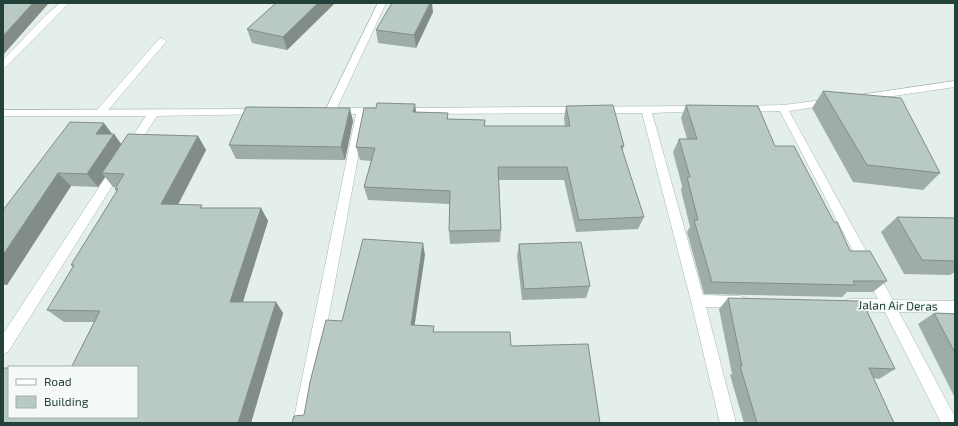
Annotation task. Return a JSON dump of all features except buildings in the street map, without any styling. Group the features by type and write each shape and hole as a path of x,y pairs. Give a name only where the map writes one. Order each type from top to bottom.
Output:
{"street":[{"path":"3,65 48,18 65,3"},
{"path":"382,3 327,111 707,109"},
{"path":"100,113 162,41"},
{"path":"730,109 783,108 955,84"},
{"path":"783,108 889,306 949,423"},
{"path":"646,110 698,301 728,423"},
{"path":"301,423 362,111"},
{"path":"3,347 154,112"},
{"path":"3,113 269,112"},
{"path":"698,301 754,303"},
{"name":"Jalan Air Deras","path":"833,305 955,307"}]}
